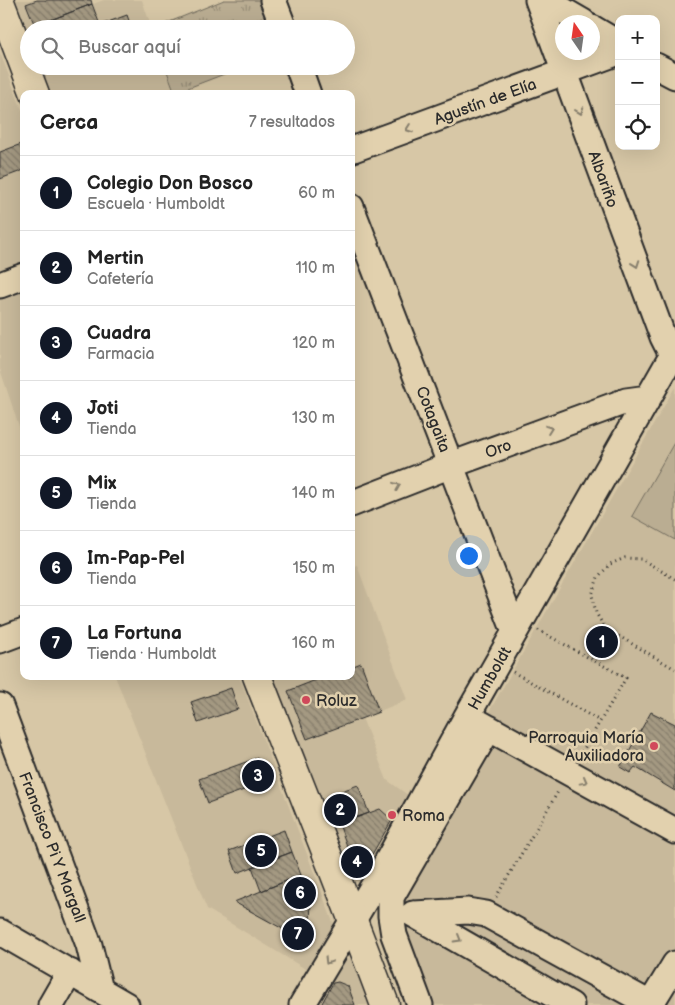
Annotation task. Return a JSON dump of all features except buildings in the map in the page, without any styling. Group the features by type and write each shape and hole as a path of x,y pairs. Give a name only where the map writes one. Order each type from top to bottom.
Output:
{"main road":[{"path":"0,2 20,55"},
{"path":"28,75 33,90"},
{"path":"259,680 385,1005"}],"street":[{"path":"273,0 281,20"},
{"name":"Albariño","path":"538,0 662,337 674,354"},
{"path":"545,0 571,15"},
{"path":"600,33 615,42"},
{"name":"Agustín de Elía","path":"355,149 615,53"},
{"path":"660,68 675,76"},
{"path":"301,75 307,90"},
{"name":"Cotagaita","path":"355,217 451,465 518,626"},
{"path":"0,285 20,278"},
{"name":"Humboldt","path":"302,1005 377,880 467,716 674,354"},
{"name":"Oro","path":"355,502 626,401 648,398"},
{"path":"0,640 20,632"},
{"name":"Francisco Pi Y Margall","path":"0,706 89,945 100,990"},
{"path":"467,716 675,831"},
{"path":"420,1005 394,935 395,916 391,897 489,728"},
{"path":"353,920 468,911 486,914 650,1004 675,964"},
{"path":"395,916 571,1005"},
{"path":"0,932 126,1005"},
{"path":"51,1005 70,972"}],"path":[{"path":"675,579 641,559 626,558 610,564 598,577 592,595 596,613 605,628 675,669"},
{"path":"486,914 626,678 518,626"},
{"path":"498,663 600,721"}],"shaded area":[{"path":"15,0 91,0 93,4 104,0 142,0 149,20 23,20"},
{"path":"0,53 20,105 20,429 0,369"},
{"path":"44,75 168,75 174,90 49,90"},
{"path":"675,387 675,1005 409,1005 383,897"},
{"path":"357,565 407,700 362,718 387,780 412,798 364,877 358,881 353,880 350,876 276,680 355,680 355,566"},
{"path":"117,680 241,680 334,925 333,933 312,973 207,909"},
{"path":"347,957 352,960 370,1005 311,1005 339,958"}],"green space":[{"path":"224,0 260,0 268,20 174,20"},
{"path":"168,75 222,75 183,90 174,90"},
{"path":"675,441 675,540 632,516"}],"place":[{"name":"Colegio Don Bosco","path":"602,642"},
{"name":"Roluz","path":"306,700"},
{"name":"Parroquia María Auxiliadora","path":"654,746"},
{"name":"Cuadra","path":"258,776"},
{"name":"Mertin","path":"340,810"},
{"name":"Roma","path":"392,815"},
{"name":"Mix","path":"261,851"},
{"name":"Joti","path":"357,862"},
{"name":"Im-Pap-Pel","path":"300,893"},
{"name":"La Fortuna","path":"298,934"}]}
